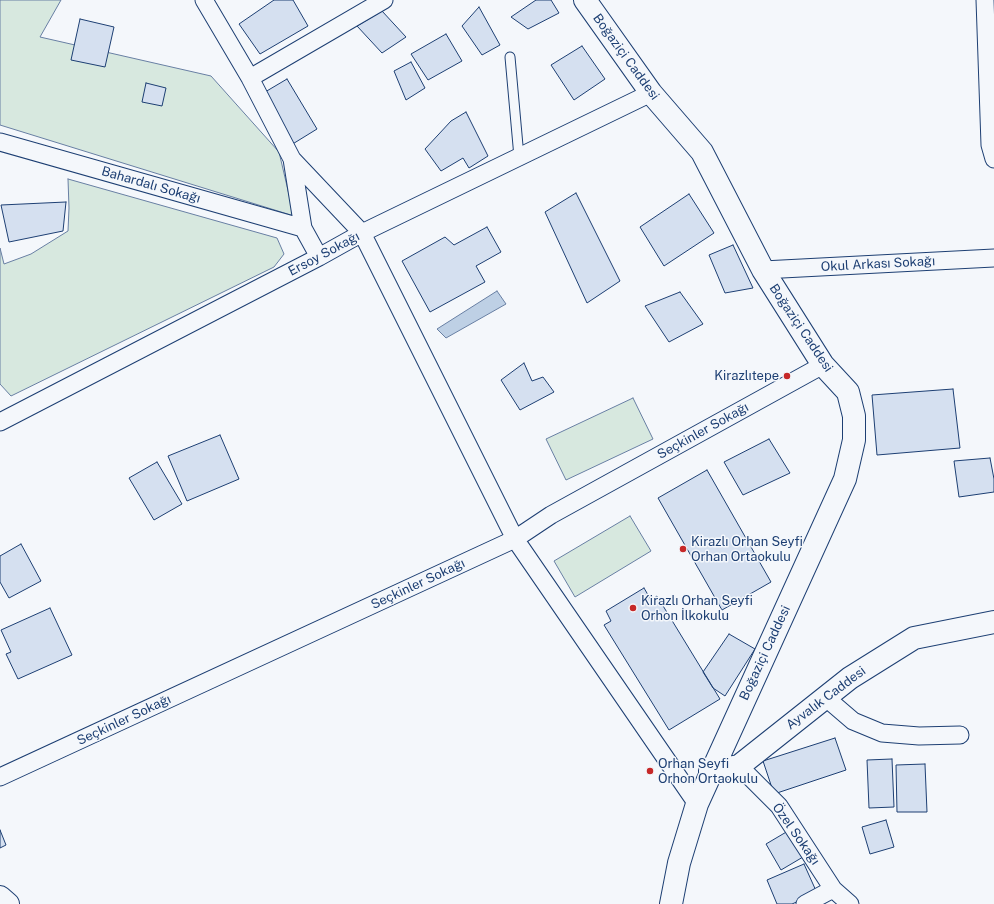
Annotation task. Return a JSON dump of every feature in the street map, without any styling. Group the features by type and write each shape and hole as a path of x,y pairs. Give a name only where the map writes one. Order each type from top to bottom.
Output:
{"street":[{"path":"204,0 250,78 292,159 362,233 515,539 697,804"},
{"path":"250,78 384,0"},
{"name":"Boğaziçi Caddesi","path":"585,0 651,93 702,152 763,270 823,365 848,392 854,416 854,440 845,479 710,771 697,804 679,863 671,904"},
{"path":"985,0 990,145 994,159"},
{"name":"Ersoy Sokağı","path":"0,422 319,257 362,233 651,93"},
{"name":"Bahardalı Sokağı","path":"0,142 303,228"},
{"path":"292,159 303,228 319,257"},
{"name":"Okul Arkası Sokağı","path":"763,270 994,258"},
{"name":"Seçkinler Sokağı","path":"0,777 515,539 551,516 823,365"},
{"name":"Ayvalık Caddesi","path":"710,771 739,766 850,678 914,638 994,622"},
{"path":"825,697 853,721 882,733 919,736 960,735"},
{"name":"Özel Sokağı","path":"739,766 779,806 834,889 850,904"},
{"path":"805,904 834,889"},
{"path":"0,897 8,904"}],"lane":[{"path":"510,57 519,156"}],"shaded area":[{"path":"0,0 61,0 40,37 211,76 279,152 294,216 0,125"},
{"path":"68,179 277,238 284,254 274,267 11,396 0,384 0,248 4,264 31,254 68,231"},
{"path":"633,398 653,439 566,480 546,439"},
{"path":"630,516 651,551 575,597 554,561"}],"water":[{"path":"497,291 506,304 446,338 437,329"}],"building":[{"path":"274,0 293,0 308,26 260,54 239,24"},
{"path":"536,0 551,0 559,13 528,29 511,17"},
{"path":"479,7 500,45 482,55 462,26"},
{"path":"382,11 406,37 382,53 357,26"},
{"path":"80,19 114,27 105,67 71,60"},
{"path":"446,34 462,61 428,80 411,54"},
{"path":"582,46 605,79 574,100 551,65"},
{"path":"411,62 425,88 406,100 394,71"},
{"path":"287,79 317,129 291,145 260,95"},
{"path":"146,83 166,88 162,106 142,102"},
{"path":"466,112 488,156 469,168 463,158 441,171 425,149 451,121"},
{"path":"576,193 620,281 587,303 545,212"},
{"path":"689,194 714,233 664,266 640,227"},
{"path":"66,202 63,231 9,242 1,205"},
{"path":"487,227 501,252 476,266 485,282 430,312 402,261 445,237 454,245"},
{"path":"733,245 753,288 725,293 709,255"},
{"path":"680,292 703,324 669,342 645,306"},
{"path":"524,363 532,381 543,377 554,392 520,410 501,380"},
{"path":"953,389 960,448 877,455 872,395"},
{"path":"220,435 239,479 187,501 168,456"},
{"path":"769,439 790,473 743,495 724,462"},
{"path":"990,458 994,479 994,492 959,497 954,461"},
{"path":"157,462 182,504 154,520 129,478"},
{"path":"707,470 771,582 722,610 658,498"},
{"path":"21,544 41,581 9,598 0,582 0,556"},
{"path":"644,588 651,600 657,596 720,699 669,730 604,625 611,621 606,611"},
{"path":"50,608 72,655 18,679 6,654 11,652 1,630"},
{"path":"729,634 755,649 725,696 713,688 703,672"},
{"path":"835,738 846,770 774,794 763,761"},
{"path":"892,759 894,807 869,808 867,760"},
{"path":"925,764 927,812 897,812 896,765"},
{"path":"886,820 894,847 870,854 862,827"},
{"path":"0,830 6,845 0,848"},
{"path":"788,831 803,857 781,870 766,844"},
{"path":"804,864 817,893 792,904 777,904 767,880"}],"place":[{"name":"Kirazlıtepe","path":"787,376"},
{"name":"Kirazlı Orhan Seyfi Orhan Ortaokulu","path":"683,549"},
{"name":"Kirazlı Orhan Seyfi Orhon İlkokulu","path":"633,608"},
{"name":"Orhan Seyfi Orhon Ortaokulu","path":"650,771"}]}
